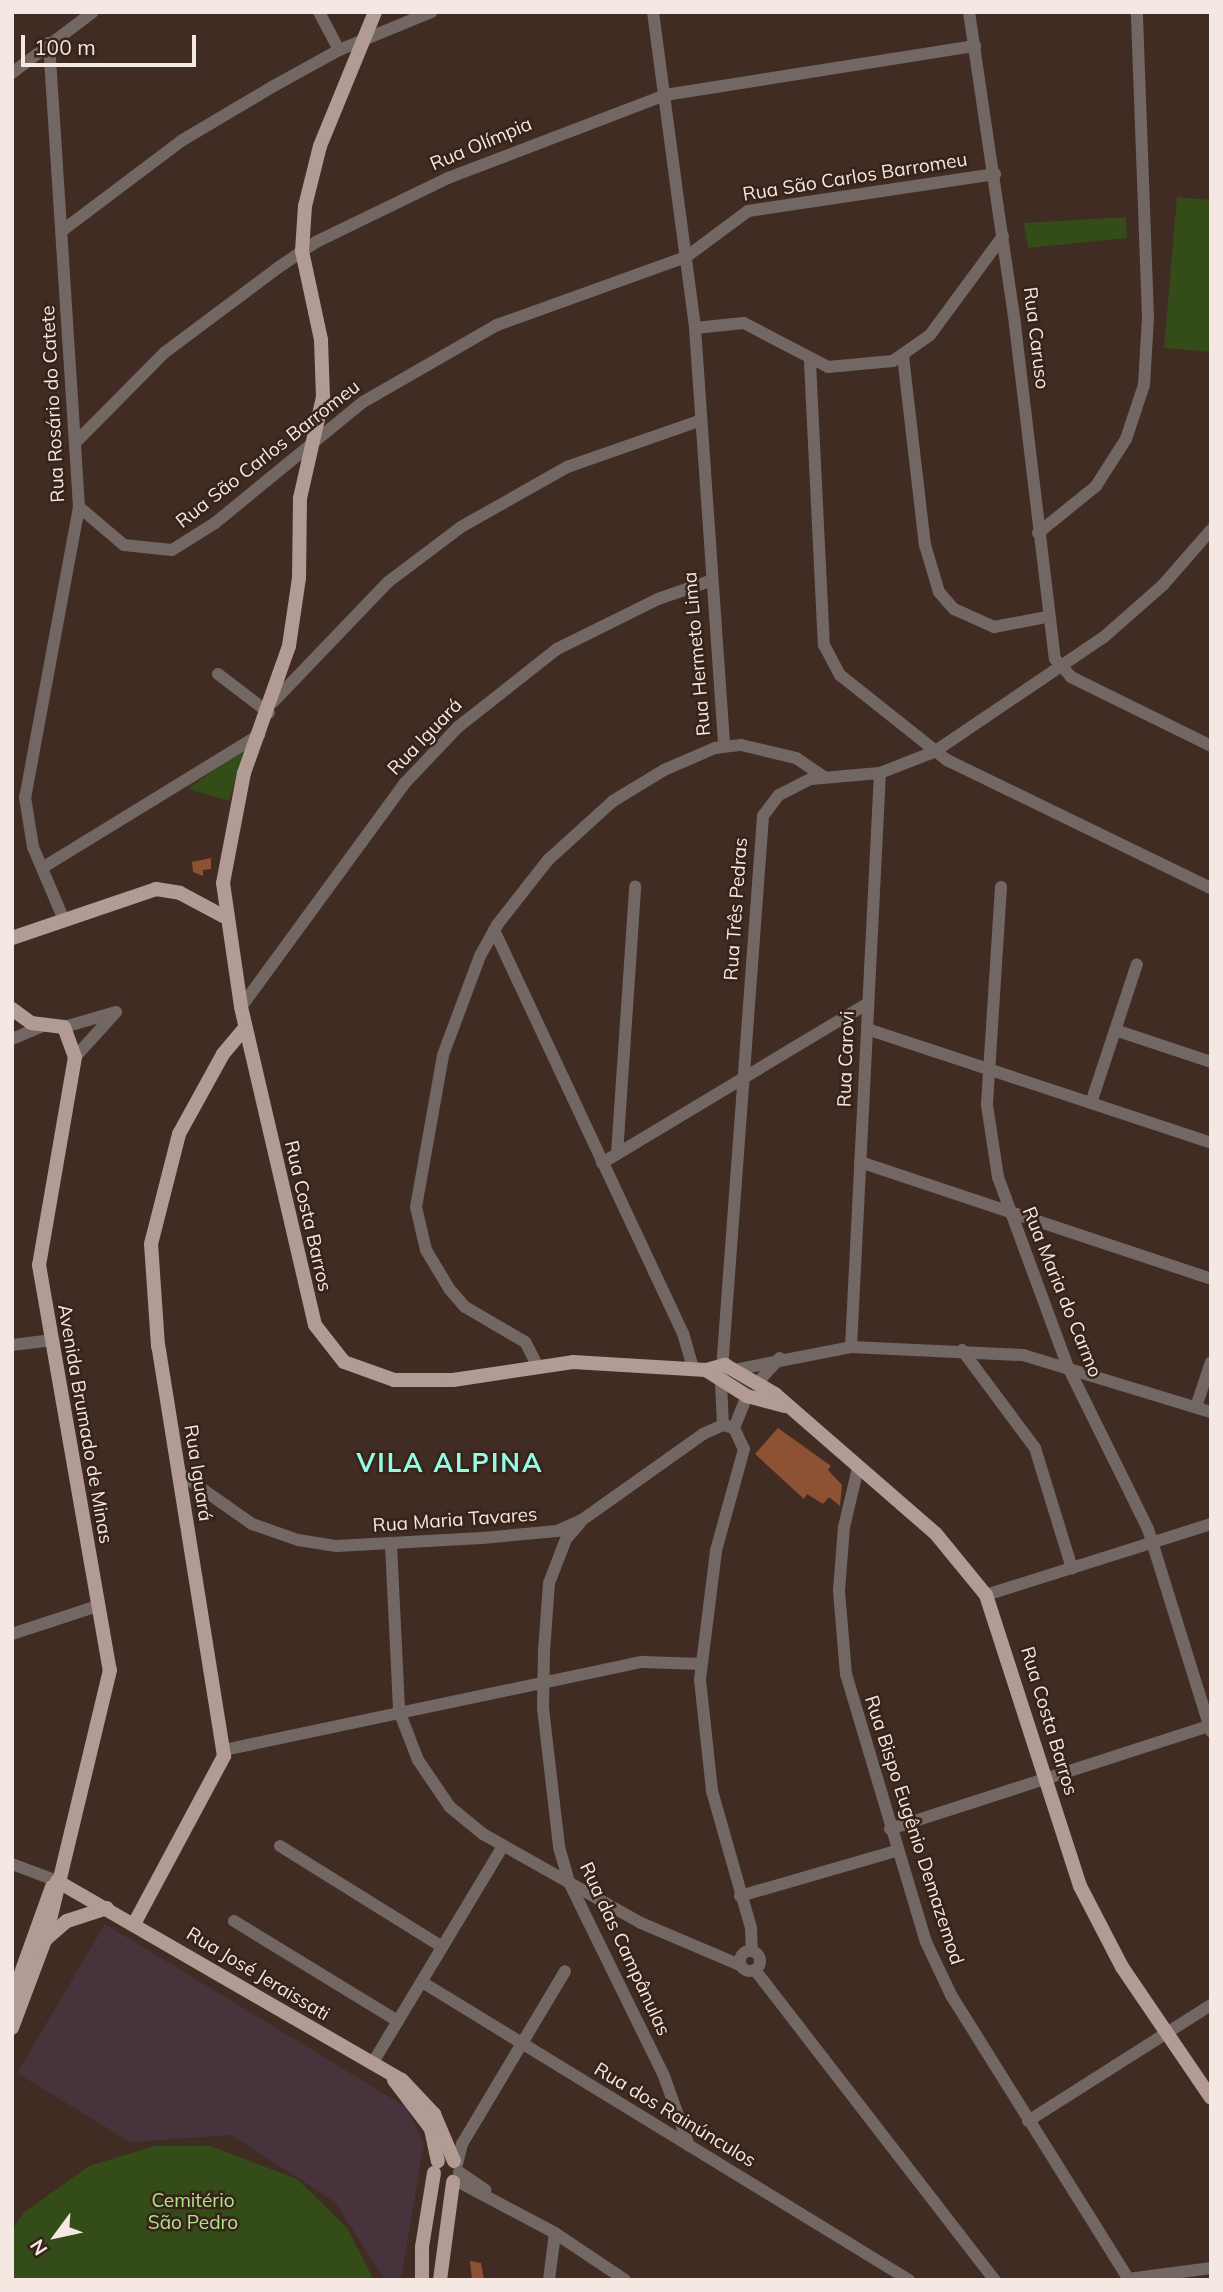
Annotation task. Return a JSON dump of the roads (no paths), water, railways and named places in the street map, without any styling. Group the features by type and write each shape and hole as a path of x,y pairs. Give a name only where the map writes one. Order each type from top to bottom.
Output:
{"main road":[{"name":"Rua Costa Barros","path":"375,12 313,168 302,251 325,374 300,498 296,610 271,708 259,735 227,841 223,916 308,1307 331,1350 371,1374 420,1382 573,1362 699,1369 732,1367 759,1381 936,1534 986,1595 1094,1917 1211,2098"},
{"path":"12,938 156,889 180,893 223,916"},
{"path":"12,1009 43,1026 64,1027 75,1056"},
{"name":"Rua Iguará","path":"134,1924 219,1768 223,1750 158,1340 150,1244 179,1134 223,1054 246,1027"},
{"name":"Avenida Brumado de Minas","path":"12,2028 21,1977 45,1940 57,1881 109,1686 51,1340 40,1247 75,1056"},
{"name":"Rua Costa Barros","path":"699,1369 747,1396 785,1406"},
{"path":"721,1383 759,1381"},
{"name":"Avenida Brumado de Minas","path":"12,1998 44,1904 57,1881"},
{"name":"Rua José Jeraissati","path":"57,1881 414,2089 433,2114 456,2172"},
{"path":"45,1940 67,1921 107,1908"},
{"path":"389,2074 431,2129 441,2183 456,2172"},
{"path":"436,2167 456,2172"},
{"path":"422,2280 436,2167"},
{"path":"440,2280 456,2172"}],"street":[{"path":"12,73 93,12"},
{"path":"319,12 339,50"},
{"path":"63,230 181,141 339,50 431,12"},
{"name":"Rua Hermeto Lima","path":"538,1367 525,1342 466,1307 450,1290 426,1250 416,1207 450,1028 494,930 548,860 613,801 664,770 724,745 710,581 695,328 653,12"},
{"name":"Rua Caruso","path":"969,12 1003,236 1047,617 1061,669"},
{"path":"1038,533 1096,486 1126,439 1144,385 1148,317 1137,12"},
{"name":"Rua Rosário do Catete","path":"49,43 77,441 79,507 25,797 42,868 64,920"},
{"name":"Rua Olímpia","path":"77,441 164,354 302,251 490,159 665,95 975,46"},
{"name":"Rua São Carlos Barromeu","path":"79,507 124,545 172,550 215,523 312,440 412,370 497,325 685,257 748,211 995,174"},
{"path":"695,328 744,323 810,362 861,368 904,356 930,335 1003,236"},
{"path":"904,356 925,545 939,592 954,608 995,627 1047,617"},
{"path":"810,362 824,645 840,675 934,752 1211,888"},
{"path":"218,674 271,708 388,582 461,527 567,467 699,421"},
{"name":"Rua Três Pedras","path":"729,1427 721,1383 732,1367 743,1078 763,816 792,787 824,777 880,773 934,752 1061,669 1137,609 1211,530"},
{"name":"Rua Iguará","path":"241,1007 381,814 458,727 557,649 659,599 710,581"},
{"path":"1061,669 1211,746"},
{"path":"42,868 259,735"},
{"path":"724,745 777,750 824,777"},
{"name":"Rua Carovi","path":"850,1347 880,773"},
{"path":"617,1154 635,887"},
{"name":"Rua Maria do Carmo","path":"1001,887 988,1069 991,1147 1008,1211 1067,1365 1153,1542 1210,1729"},
{"path":"494,930 699,1369"},
{"path":"1091,1103 1137,964"},
{"path":"602,1163 868,1003"},
{"path":"64,1027 116,1012 75,1056"},
{"path":"12,1039 43,1026"},
{"path":"867,1029 1211,1143"},
{"path":"1115,1030 1211,1062"},
{"path":"860,1162 1211,1279"},
{"path":"12,1345 51,1340"},
{"path":"732,1367 850,1347 962,1350 1067,1365 1211,1412"},
{"path":"962,1350 1035,1448 1072,1568"},
{"path":"759,1381 780,1358"},
{"path":"1196,1407 1211,1362"},
{"path":"747,1396 729,1427 744,1442 716,1551 701,1664 712,1791 752,1951 760,1959 755,1970"},
{"name":"Rua Maria Tavares","path":"178,1472 273,1534 337,1546 391,1545 540,1534 582,1520 729,1427"},
{"name":"Rua Bispo Eugênio Demazemod","path":"858,1468 844,1527 840,1631 853,1706 896,1851 939,1973 1129,2280"},
{"name":"Rua das Campânulas","path":"582,1520 566,1539 549,1583 543,1685 549,1777 569,1882 664,2076 689,2146"},
{"path":"986,1595 1211,1524"},
{"path":"391,1545 399,1711 434,1787 465,1820 503,1846 641,1923 755,1970 995,2280"},
{"path":"12,1633 97,1606"},
{"path":"223,1750 643,1662 701,1664"},
{"path":"890,1829 1046,1777 1210,1729"},
{"path":"281,1846 442,1947"},
{"path":"372,2064 503,1846"},
{"path":"740,1896 896,1851"},
{"path":"12,1864 57,1881"},
{"path":"234,1922 398,2021"},
{"path":"740,1965 743,1954 752,1951"},
{"path":"565,1970 462,2144 456,2172 625,2280"},
{"name":"Rua dos Rainúnculos","path":"422,1982 909,2280"},
{"path":"1028,2120 1211,2005"},
{"path":"549,2280 555,2233"},
{"path":"1129,2280 1211,2268"}],"district":[{"name":"VILA ALPINA","path":"450,1463"}],"park label":[{"name":"Cemitério São Pedro","path":"193,2212"}]}
